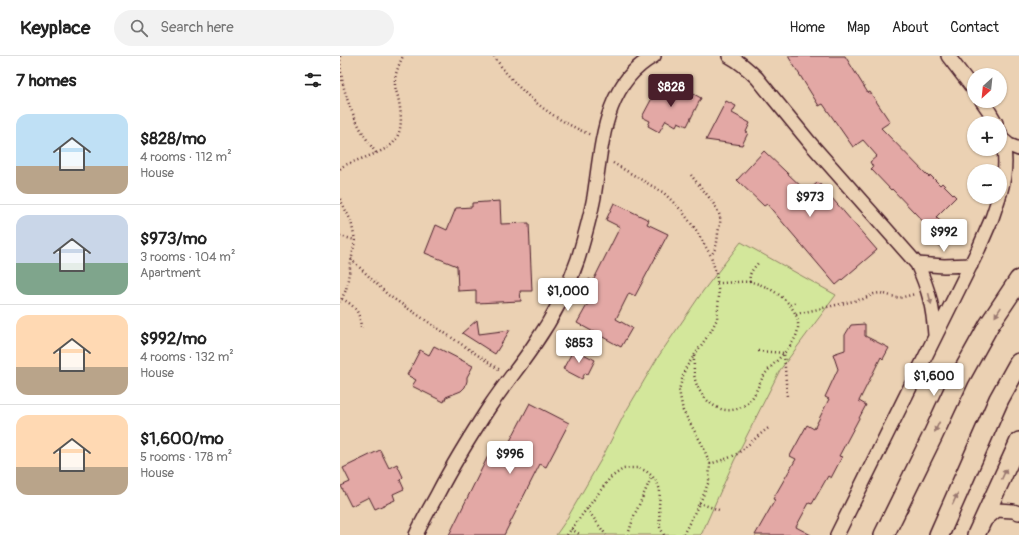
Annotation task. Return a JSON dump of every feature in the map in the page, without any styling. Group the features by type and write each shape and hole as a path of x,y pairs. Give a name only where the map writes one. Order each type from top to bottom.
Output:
{"main road":[{"path":"884,535 959,379 989,325 1019,280"},
{"path":"939,535 999,399 1019,363"}],"street":[{"path":"416,535 466,443 510,377 535,344 551,318 577,260 587,230 602,141 606,122 613,104 621,88 632,72 645,61 654,56"},
{"path":"948,56 967,81"},
{"path":"734,57 748,68 757,78 811,144 917,264 931,299 935,336"},
{"path":"1007,143 1019,149"},
{"path":"837,535 971,265 997,204"},
{"path":"917,264 944,266 971,265"},
{"path":"978,529 1018,448"},
{"path":"978,529 997,510 1019,513"}],"path":[{"path":"340,56 343,82 355,120 364,137 376,153"},
{"path":"340,169 381,151 394,142 400,128 401,119 400,106 395,85 395,74 403,56"},
{"path":"494,56 508,75 527,96 549,113 602,141"},
{"path":"600,156 664,194 682,211 696,230 710,256 716,273 719,296 718,319 685,369 679,390 683,410 702,444 710,464 709,481 683,535"},
{"path":"691,175 716,207 720,218 717,245 710,256"},
{"path":"340,199 351,221 355,240 346,290 341,300 350,303 357,310 361,328"},
{"path":"340,236 355,240"},
{"path":"351,259 388,295 510,377"},
{"path":"750,282 750,273 760,262"},
{"path":"694,355 696,382 703,397 708,403 721,409 736,409 742,407 754,397 760,381 784,353 796,335 798,324 796,314 790,305 766,287 750,282 718,283"},
{"path":"796,314 863,300 874,294 880,293 899,298 928,290"},
{"path":"790,305 797,303"},
{"path":"758,351 784,353"},
{"path":"784,353 787,397"},
{"path":"710,464 733,456 770,427"},
{"path":"567,535 610,478 623,469 639,468 652,476 657,482 660,490 660,527 664,535"},
{"path":"628,535 634,516 652,476"},
{"path":"699,504 719,510"},
{"path":"587,509 606,535"},
{"path":"571,529 580,535"}],"green space":[{"path":"741,242 836,295 780,370 734,461 702,533 700,535 556,535 602,458 625,413 658,357 703,291"}],"building":[{"path":"788,56 845,56 868,93 870,92 890,122 881,128 929,177 930,175 940,185 942,183 956,197 936,217 956,236 943,249 933,240 937,236 871,169 873,167 870,162 877,156 863,140 853,147 823,104 819,106"},
{"path":"659,85 675,94 679,86 701,98 687,126 678,122 676,126 666,120 659,132 648,126 650,121 642,117"},
{"path":"726,101 736,106 732,113 750,123 746,132 748,133 742,145 706,140"},
{"path":"764,151 807,192 818,182 877,250 836,285 767,204 764,206 737,180"},
{"path":"500,201 501,224 529,223 532,291 520,291 521,301 476,303 476,290 458,291 457,266 425,253 436,225 447,230 456,208 472,207 472,203"},
{"path":"614,203 649,220 647,224 668,234 635,296 629,293 616,319 632,328 621,347 577,323 591,298 581,293 589,279 593,281 620,227 606,220"},
{"path":"477,320 479,334 510,330 495,354 462,333"},
{"path":"865,324 865,336 889,348 883,359 881,357 859,401 866,405 839,456 842,457 831,478 828,476 812,504 809,503 796,527 811,535 755,535 775,500 773,499 796,459 790,456 807,425 814,429 829,399 825,397 838,369 833,354 845,350 845,335 851,325"},
{"path":"434,346 473,366 467,377 465,387 461,391 446,397 444,402 412,386 416,380 407,375 420,350 429,355"},
{"path":"574,349 595,360 588,374 585,373 582,379 563,369"},
{"path":"530,403 569,423 546,467 540,464 504,535 449,535 489,454 500,460"},
{"path":"380,450 389,468 397,464 403,477 400,480 404,489 393,494 395,500 375,509 369,497 351,506 341,486 350,482 343,468"}]}
